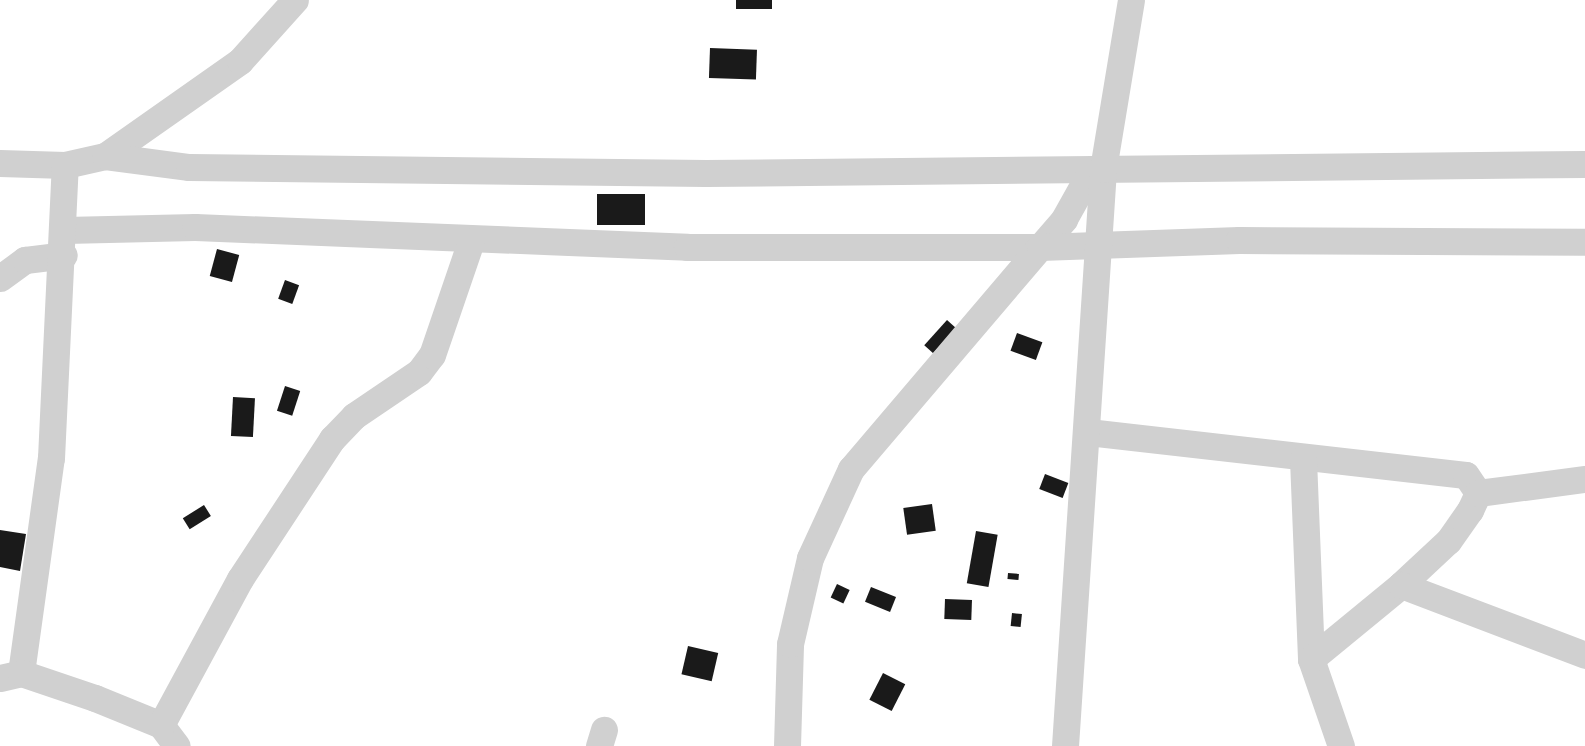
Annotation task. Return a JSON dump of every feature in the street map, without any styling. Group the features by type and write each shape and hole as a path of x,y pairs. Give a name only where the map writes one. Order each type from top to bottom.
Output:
{"street":[{"path":"105,156 240,61 295,0"},
{"path":"1065,746 1101,242 1098,169 1131,0"},
{"path":"0,163 66,165 105,156 189,167 706,173 1585,164"},
{"path":"66,165 65,242 51,458 10,675 169,736 240,579 332,439 354,416 420,372 432,355 471,241"},
{"path":"787,746 793,633 810,558 851,470 1064,219 1098,169"},
{"path":"0,278 12,259 65,242 195,227 471,241 1040,247 1101,242 1585,242"},
{"path":"1088,432 1303,459 1440,469 1466,475 1478,493"},
{"path":"1303,459 1311,658 1341,746"},
{"path":"1478,493 1585,479"},
{"path":"1311,658 1401,585 1448,541 1478,493"},
{"path":"1401,585 1585,655"}],"building":[{"path":"736,0 772,0 772,9 736,9"},
{"path":"710,48 757,50 756,80 709,78"},
{"path":"597,194 645,194 645,225 597,225"},
{"path":"217,249 239,255 232,282 210,276"},
{"path":"285,280 299,285 292,304 278,299"},
{"path":"947,320 956,328 933,353 924,345"},
{"path":"1017,333 1042,342 1036,360 1011,351"},
{"path":"285,386 300,391 292,416 277,411"},
{"path":"233,397 255,398 253,437 231,436"},
{"path":"1045,474 1068,483 1063,498 1039,489"},
{"path":"932,504 936,531 907,535 903,508"},
{"path":"204,505 211,516 190,529 183,518"},
{"path":"0,530 26,534 20,571 0,567"},
{"path":"976,531 998,535 988,587 967,583"},
{"path":"1008,573 1019,574 1018,580 1007,579"},
{"path":"837,584 850,590 843,604 831,598"},
{"path":"871,587 896,597 890,612 865,602"},
{"path":"945,599 972,600 971,620 944,619"},
{"path":"1012,613 1022,614 1021,627 1011,626"},
{"path":"688,646 718,653 712,681 681,674"},
{"path":"883,673 905,684 892,711 869,700"}]}
